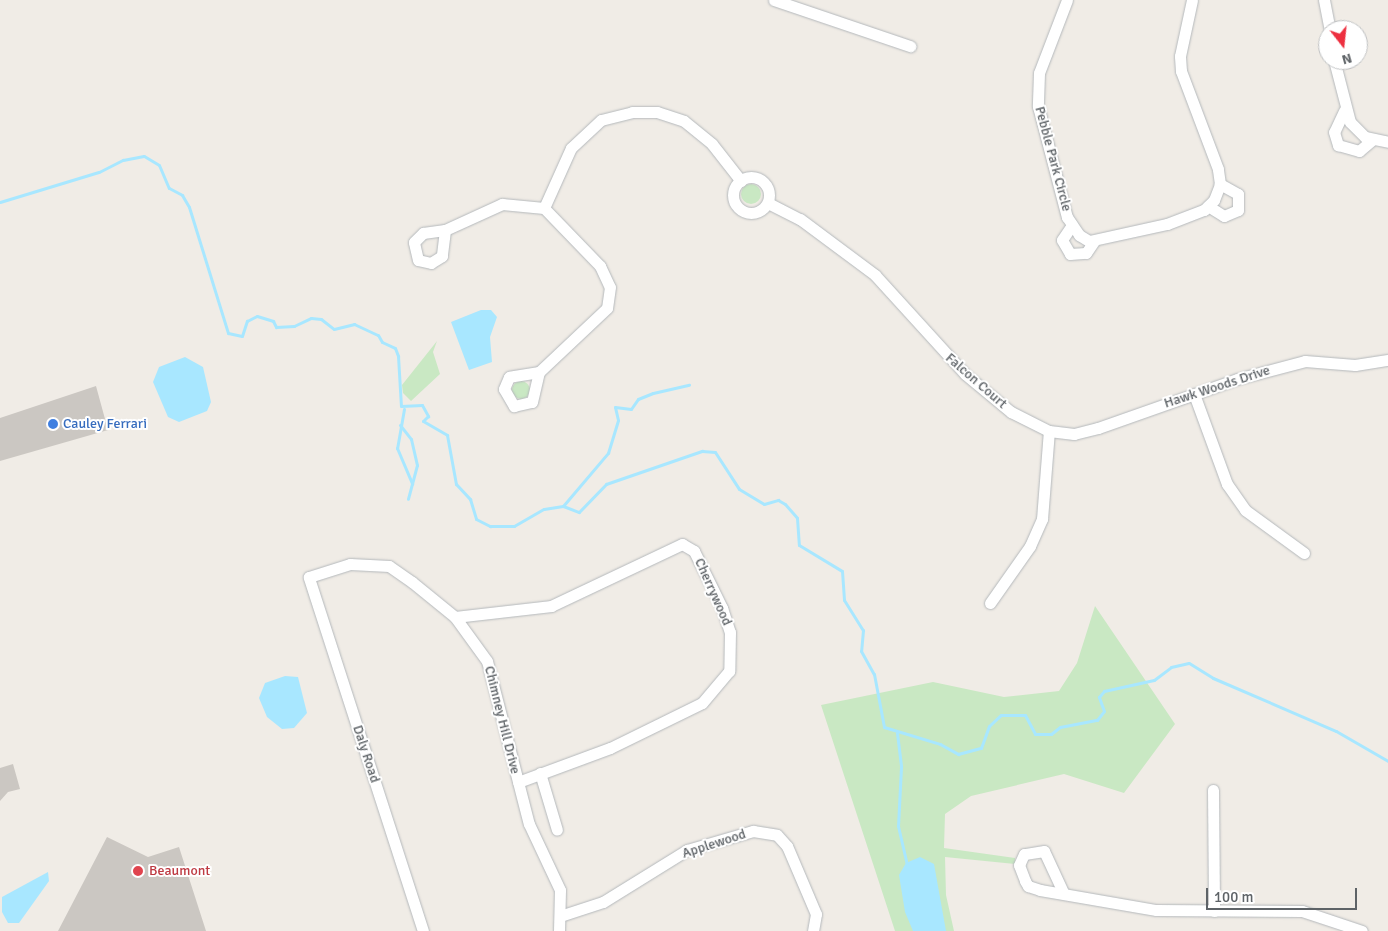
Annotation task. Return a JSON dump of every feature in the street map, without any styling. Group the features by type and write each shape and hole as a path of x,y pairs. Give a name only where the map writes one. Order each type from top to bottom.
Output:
{"street":[{"path":"774,0 787,2 910,46"},
{"name":"Pebble Park Circle","path":"1067,0 1037,90 1072,225 1079,235 1094,241"},
{"path":"1072,225 1062,240 1070,254 1086,253 1094,241 1167,224 1208,206 1220,184 1210,145 1181,71 1180,56 1192,0"},
{"path":"1324,0 1328,20"},
{"path":"1336,70 1344,110 1350,122 1372,140 1388,142"},
{"path":"1344,110 1334,132 1338,145 1359,151 1372,140"},
{"path":"544,208 564,159 576,143 601,120 632,112 658,112 684,121 712,144 740,181"},
{"path":"752,177 763,181 769,191 768,203 754,214 738,208 734,191 740,181 752,177"},
{"path":"1208,206 1224,216 1238,210 1238,194 1220,184"},
{"name":"Falcon Court","path":"768,203 800,219 875,275 965,374 1011,412 1049,431"},
{"path":"445,230 486,208 502,204 544,208 600,266 606,276 610,298 597,320 539,372"},
{"name":"Hawk Woods Drive","path":"1049,431 1085,431 1194,394 1305,361 1355,364 1388,360"},
{"path":"1194,394 1223,476 1245,510 1304,553"},
{"path":"990,603 1030,546 1042,519 1049,431"},
{"name":"Cherrywood","path":"455,617 551,606 669,547 682,544 694,551 730,632 729,672 718,689 702,703 655,728 518,782"},
{"name":"Chimney Hill Drive","path":"309,577 350,564 389,566 455,617 487,660 529,824 560,890 560,931"},
{"name":"Daly Road","path":"309,577 423,931"},
{"path":"540,773 557,830"},
{"path":"1213,790 1214,911"},
{"name":"Applewood","path":"560,916 603,902 687,850 753,831 777,835 787,846 816,914 813,931"},
{"path":"1063,892 1094,901 1156,910 1302,912 1359,930"}],"green space":[{"path":"751,184 758,187 761,194 758,201 751,204 744,201 741,194 744,187"},
{"path":"437,341 433,352 440,374 411,401 403,393 402,385"},
{"path":"517,381 525,381 530,386 528,397 517,399 512,394 512,386"},
{"path":"1095,606 1175,724 1124,793 1064,774 971,796 945,814 944,848 1015,858 1015,864 945,857 946,895 954,931 895,931 821,705 933,682 1004,697 1059,691 1077,663"}],"water":[{"path":"481,310 491,310 497,317 490,337 492,362 469,370 451,322"},
{"path":"185,357 203,367 211,402 207,411 179,422 168,417 153,382 159,367"},
{"path":"285,676 298,677 307,713 294,728 282,729 267,717 259,698 265,683"},
{"path":"920,857 934,864 946,931 913,931 905,912 899,875 906,863"},
{"path":"48,872 49,881 19,923 8,923 2,912 2,897"}],"building":[{"name":"Cauley Ferrari","path":"96,386 108,430 0,461 0,418"},
{"path":"13,764 20,789 8,792 0,801 0,768"},
{"name":"Beaumont","path":"107,837 148,857 179,847 206,931 58,931"}],"waterway":[{"path":"0,202 99,172 123,160 144,156 159,165 169,188 182,195 189,207 228,333 242,336 247,321 257,316 273,321 276,327 294,326 311,318 321,319 334,329 354,324 378,335 382,342 395,348 398,356 401,406 422,405 428,416 423,421 447,435 456,484 470,499 476,519 490,526 514,526 544,509 563,506 608,453 618,420 615,407 631,409 638,399 653,393 689,385"},
{"path":"404,409 397,448 412,484"},
{"path":"400,425 411,439 417,465 408,499"},
{"path":"563,506 579,512 606,484 702,451 715,452 739,489 764,504 778,500 785,504 797,518 799,545 842,571 844,600 863,630 861,651 874,674 884,727 940,744 958,754 981,748 989,726 1001,715 1025,715 1035,734 1051,734 1060,727 1097,720 1104,711 1099,697 1104,691 1154,680 1171,667 1189,663 1213,678 1336,731 1388,761"},
{"path":"897,733 901,767 898,826 907,865"}],"place":[{"name":"Cauley Ferrari","path":"53,424"},
{"name":"Beaumont","path":"138,871"}]}
